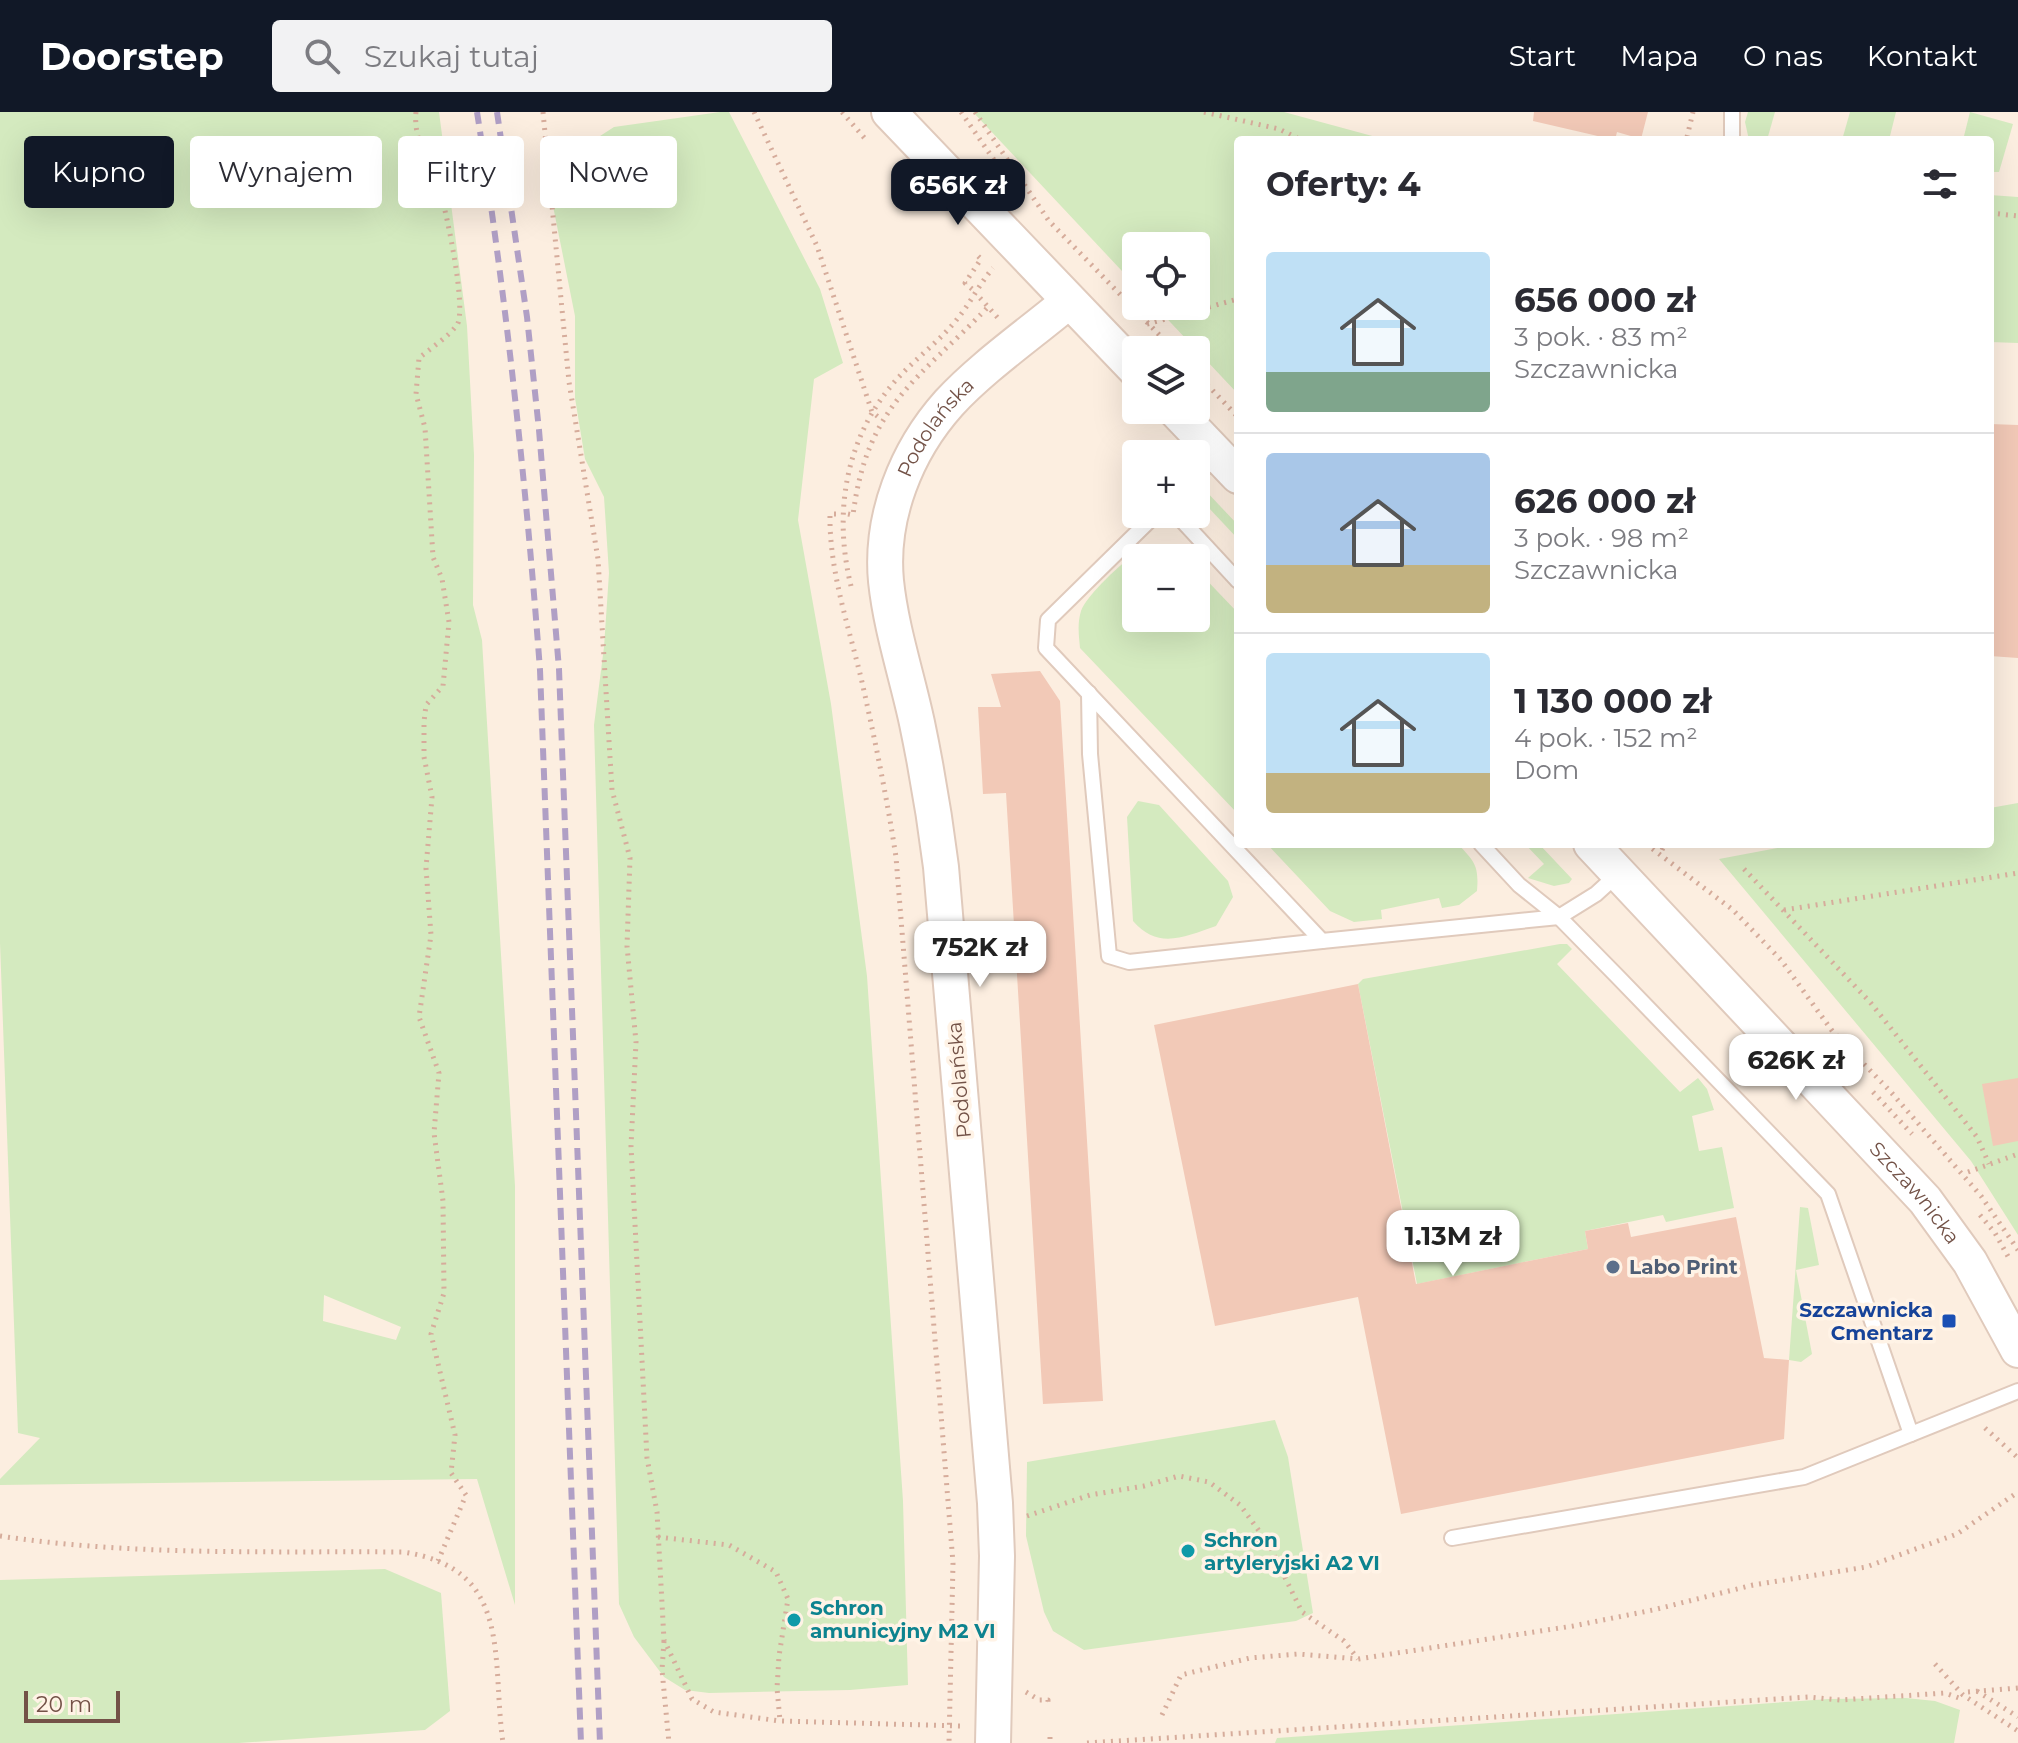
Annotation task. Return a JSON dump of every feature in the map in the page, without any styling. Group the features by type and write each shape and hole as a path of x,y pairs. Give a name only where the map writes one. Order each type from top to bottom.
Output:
{"street":[{"path":"889,112 1122,356"},
{"name":"Podolańska","path":"993,1743 997,1556 995,1503 941,867 929,781 890,609 886,557 889,523 897,492 929,428 950,402 1069,301"},
{"path":"1185,424 1217,469"},
{"name":"Szczawnicka","path":"1595,848 1925,1200 1970,1262 2018,1350"}],"lane":[{"path":"1732,112 1732,136"},
{"path":"1142,528 1048,620 1046,648 1234,847"},
{"path":"1189,528 1234,577"},
{"path":"1089,693 1090,754 1109,956 1129,962 1559,917 1596,894 1619,873"},
{"path":"1235,848 1322,941"},
{"path":"1485,848 1519,885 1559,917 1828,1194 1911,1434"},
{"path":"1452,1538 1804,1477 2018,1391"}],"path":[{"path":"416,112 422,154 441,195 455,257 460,314 457,324 419,358 416,394 425,428 433,557 442,579 449,622 443,686 426,705 424,722 424,757 432,797 426,868 431,935 419,1017 439,1073 434,1133 443,1201 444,1293 431,1334 455,1435 451,1473 466,1495 438,1561"},
{"path":"543,112 569,382 598,559 612,790 630,858 627,946 636,1042 631,1146 647,1458 657,1512 664,1640 662,1670 669,1743"},
{"path":"754,112 817,246 872,412 882,420"},
{"path":"842,112 873,147"},
{"path":"975,112 1038,209 1161,336"},
{"path":"1204,112 1279,129 1293,136"},
{"path":"1687,136 1693,112"},
{"path":"1994,213 2018,216"},
{"path":"970,248 981,259 965,283 972,289"},
{"path":"958,319 991,269 1003,259"},
{"path":"980,298 1002,322"},
{"path":"1139,329 1148,323 1234,300"},
{"path":"981,314 988,307"},
{"path":"1210,388 1234,413"},
{"path":"836,514 830,514 836,578 885,785 896,857 952,1549 949,1743"},
{"path":"1651,848 1733,910 1781,960 1821,1018 1890,1091 1981,1196 2018,1250"},
{"path":"1744,869 1870,1002 1977,1137 1989,1164"},
{"path":"1784,910 2018,873"},
{"path":"1968,1172 2018,1154"},
{"path":"1966,1412 2018,1458"},
{"path":"1018,1519 1090,1495 1144,1486 1179,1476 1209,1482 1240,1505 1268,1543 1302,1612 1344,1641 1358,1659"},
{"path":"1162,1715 1181,1675 1250,1658 1298,1654 1358,1659 1573,1626 1753,1585 1866,1567 1957,1534 2018,1492"},
{"path":"0,1536 126,1550 403,1552 438,1561 454,1569 470,1583 485,1603 493,1625 503,1743"},
{"path":"658,1537 729,1545 776,1572 788,1599 779,1656 777,1688 780,1721"},
{"path":"664,1640 692,1699 714,1712 780,1721 961,1726"},
{"path":"1935,1664 1963,1695 2018,1731"},
{"path":"1968,1692 2018,1688"},
{"path":"1977,1691 2018,1717"},
{"path":"1087,1743 1808,1697 1840,1700 1945,1693 1959,1698"}],"green space":[{"path":"0,112 439,112 442,136 398,136 398,208 452,208 467,326 474,455 473,605 482,640 515,1186 515,1605 477,1479 0,1485 0,1479 40,1438 18,1433 0,943","holes":["324,1295 401,1327 396,1340 323,1321"]},
{"path":"729,112 820,289 843,363 814,379 798,520 831,704 867,976 903,1501 908,1685 850,1690 709,1693 685,1690 664,1677 634,1637 619,1604 594,725 609,573 604,497 585,459 575,398 575,316 553,208 677,208 677,136 600,136 614,127"},
{"path":"973,112 1284,112 1372,136 1234,136 1234,390 1210,364 1210,336 1183,336 1168,320 1210,320 1210,232 1122,232 1122,271"},
{"path":"1748,112 1775,112 1768,136 1748,136 1745,122"},
{"path":"1850,112 1896,112 1890,136 1843,136"},
{"path":"1970,112 2013,124 1999,172 1994,172 1994,136 1964,136"},
{"path":"1994,195 2018,197 2018,343 1994,342"},
{"path":"1210,495 1234,521 1234,535 1210,509"},
{"path":"1122,564 1122,632 1210,632 1210,584 1234,609 1234,810 1080,648 1081,611"},
{"path":"1138,801 1159,805 1228,881 1233,897 1216,926 1182,937 1162,938 1152,936 1133,921 1127,817"},
{"path":"2018,803 2018,1235 1971,1161 1719,859 1778,848 1994,848 1994,807"},
{"path":"1271,848 1462,848 1475,865 1477,891 1459,905 1442,908 1439,898 1381,910 1382,919 1354,922 1330,911"},
{"path":"1529,848 1543,848 1572,879 1569,883 1554,886 1528,878 1544,864"},
{"path":"1567,944 1572,949 1557,964 1680,1092 1698,1078 1707,1089 1714,1110 1692,1116 1699,1151 1722,1147 1734,1208 1666,1222 1663,1215 1585,1231 1588,1249 1417,1284 1358,984 1363,979"},
{"path":"1800,1207 1808,1208 1819,1265 1796,1270 1812,1354 1801,1362 1789,1360"},
{"path":"1275,1420 1288,1457 1313,1613 1296,1621 1084,1650 1053,1631 1044,1612 1026,1536 1027,1462"},
{"path":"385,1569 441,1593 450,1711 425,1730 239,1743 0,1743 0,1580"},
{"path":"1906,1698 1935,1701 1960,1710 1954,1743 1275,1743 1277,1738 1829,1699"}],"building":[{"path":"1534,112 1648,112 1642,136 1617,132 1616,136 1598,136 1533,121"},
{"path":"1994,424 2018,425 2018,658 1994,656"},
{"path":"1040,671 1060,701 1103,1401 1043,1404 1006,793 983,794 978,707 1001,707 991,674"},
{"path":"1358,984 1416,1284 1588,1249 1585,1231 1628,1223 1631,1237 1736,1217 1764,1358 1789,1360 1784,1439 1401,1514 1358,1297 1215,1326 1154,1025"},
{"path":"2018,1078 2018,1141 1993,1146 1982,1084"}],"railway":[{"path":"477,112 514,390 540,670 581,1743"},
{"path":"497,112 527,317 559,669 600,1743"}],"place":[{"name":"Labo Print","path":"1613,1267"},
{"name":"Szczawnicka Cmentarz","path":"1949,1321"},
{"name":"Schron artyleryjski A2 VI","path":"1188,1551"},
{"name":"Schron amunicyjny M2 VI","path":"794,1620"}]}
